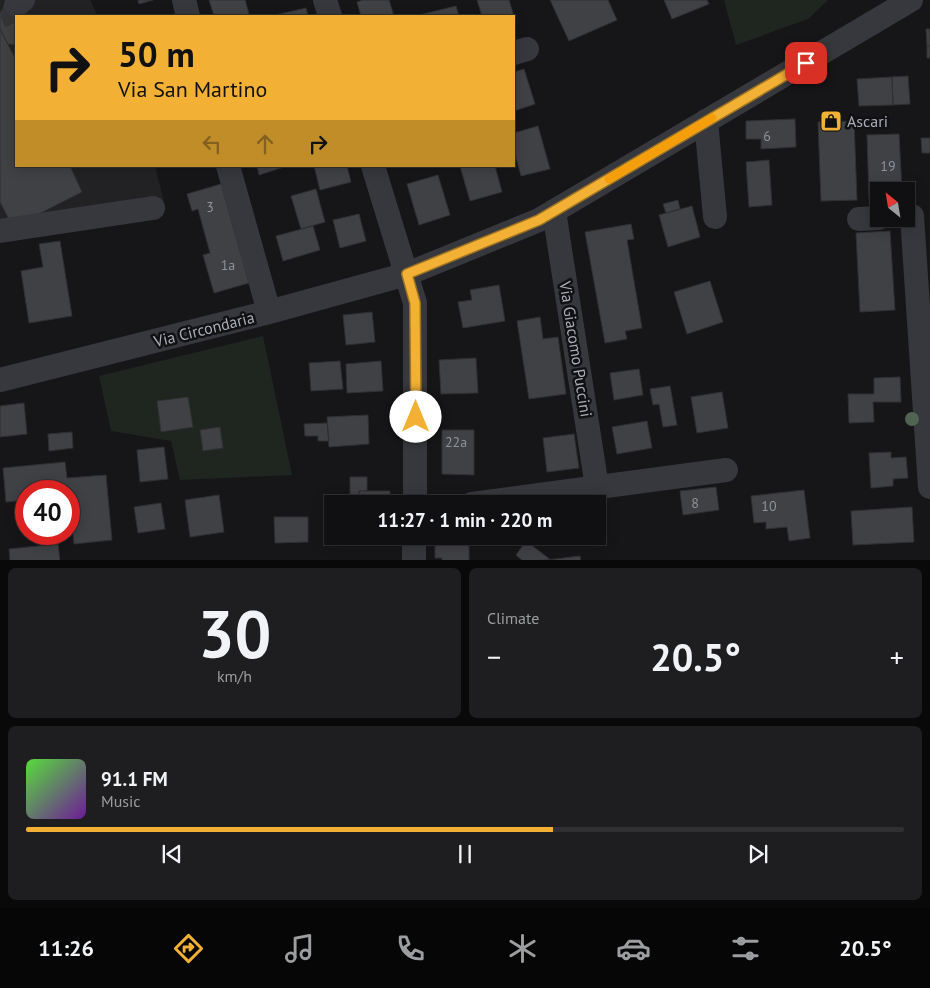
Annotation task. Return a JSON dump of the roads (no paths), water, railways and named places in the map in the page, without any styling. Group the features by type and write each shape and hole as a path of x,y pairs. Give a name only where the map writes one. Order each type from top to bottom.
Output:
{"street":[{"path":"184,0 188,15"},
{"path":"326,0 330,15"},
{"name":"Via Circondaria","path":"0,380 269,312 407,274 539,220 912,0"},
{"path":"706,122 715,217"},
{"path":"228,167 269,312"},
{"path":"373,167 415,303 415,495"},
{"path":"0,231 154,208"},
{"name":"Via Giacomo Puccini","path":"554,211 597,487"},
{"path":"913,228 930,487"},
{"path":"538,495 726,470"},
{"path":"414,545 414,560"}],"tunnel":[{"path":"15,20 13,16 16,5"}],"place":[{"name":"Ascari","path":"831,121"}]}
